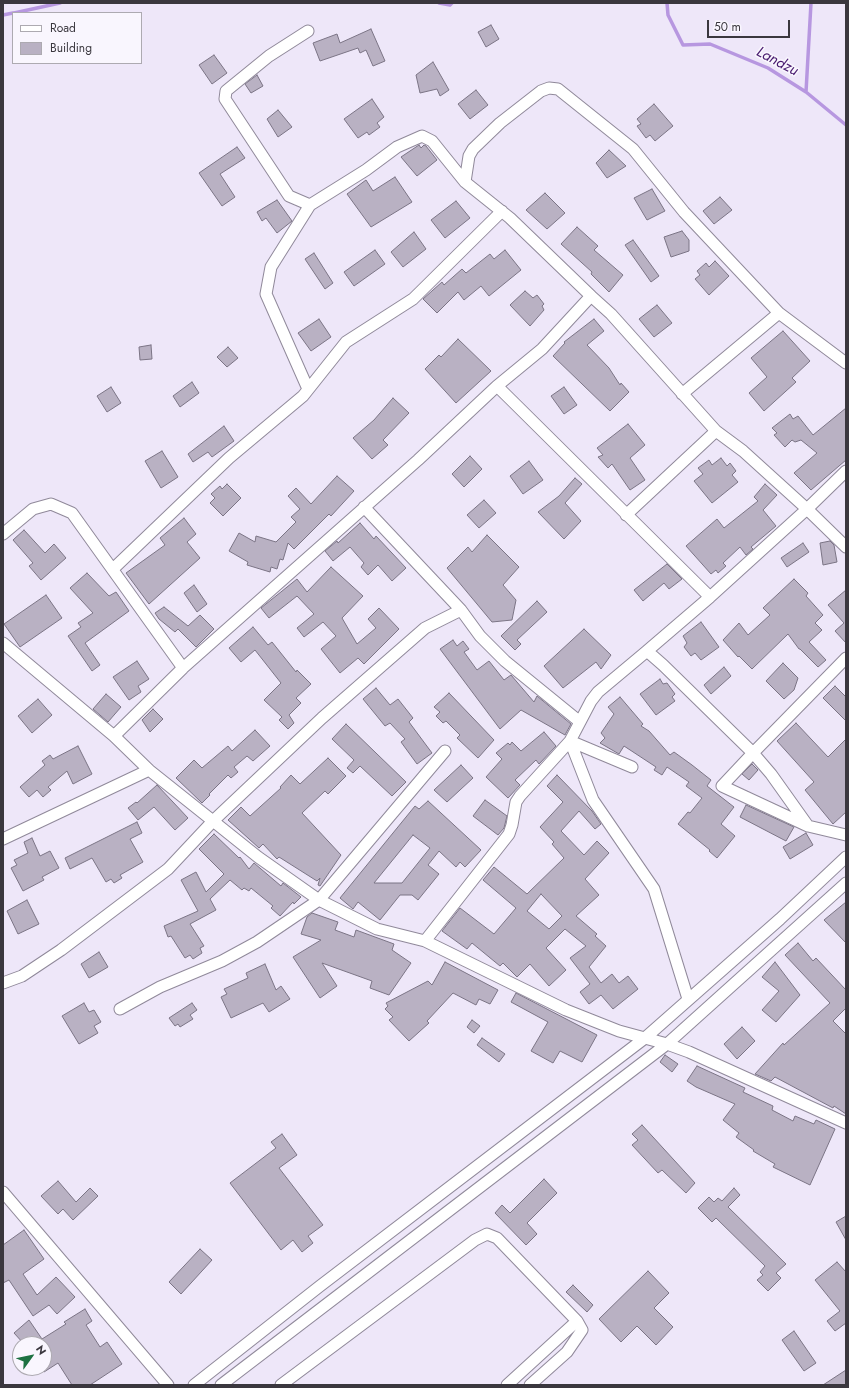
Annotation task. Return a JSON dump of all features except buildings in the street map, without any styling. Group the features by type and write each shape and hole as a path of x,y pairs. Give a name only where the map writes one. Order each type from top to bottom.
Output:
{"street":[{"path":"308,31 269,56 231,85 226,91 225,99 289,196 310,205"},
{"path":"465,182 469,156 473,149 500,123 541,91 549,88 558,89 633,149 684,212 780,313 846,363"},
{"path":"308,389 266,294 271,267 310,205 366,170 397,148 422,136 432,141 465,182 502,211 611,314 716,430 743,451 807,509 846,547"},
{"path":"113,569 229,458 303,396 346,342 413,299 502,211"},
{"path":"114,736 183,668 418,460 497,386 542,349 591,296"},
{"path":"682,394 780,313"},
{"path":"497,386 626,516 710,597"},
{"path":"626,516 716,430"},
{"path":"425,941 509,834 516,802 570,741 591,701 598,692 710,597 807,509 846,471"},
{"path":"3,534 33,509 51,504 72,513 183,668"},
{"path":"364,507 460,610 480,636 505,661 580,722"},
{"path":"3,983 22,976 61,950 168,869 213,821 322,718 425,628 460,610"},
{"path":"3,643 114,736 149,770 258,857 319,900 377,929 425,941 566,1010 619,1032 667,1044 846,1123"},
{"path":"647,651 753,753 771,774 808,826"},
{"path":"846,658 722,786 808,826 846,835"},
{"path":"570,741 632,767"},
{"path":"570,741 594,800 654,889 688,1000"},
{"path":"120,1009 160,987 222,961 257,942 319,900 445,751"},
{"path":"3,839 149,770"},
{"path":"194,1385 320,1286 645,1038 780,919 846,857"},
{"path":"221,1385 667,1044 846,883"},
{"path":"3,1192 168,1385"},
{"path":"281,1385 475,1240 487,1234 497,1238 580,1326"},
{"path":"507,1385 580,1326"},
{"path":"530,1385 567,1352 580,1326"}],"waterway":[{"name":"Landzu","path":"19,12 60,3"},
{"name":"Landzu","path":"439,3 450,5 452,3"},
{"name":"Landzu","path":"667,3 668,15 683,45 710,44 768,68 806,92 846,125"},
{"path":"806,92 811,3"},
{"name":"Landzu","path":"3,15 12,13"}]}
